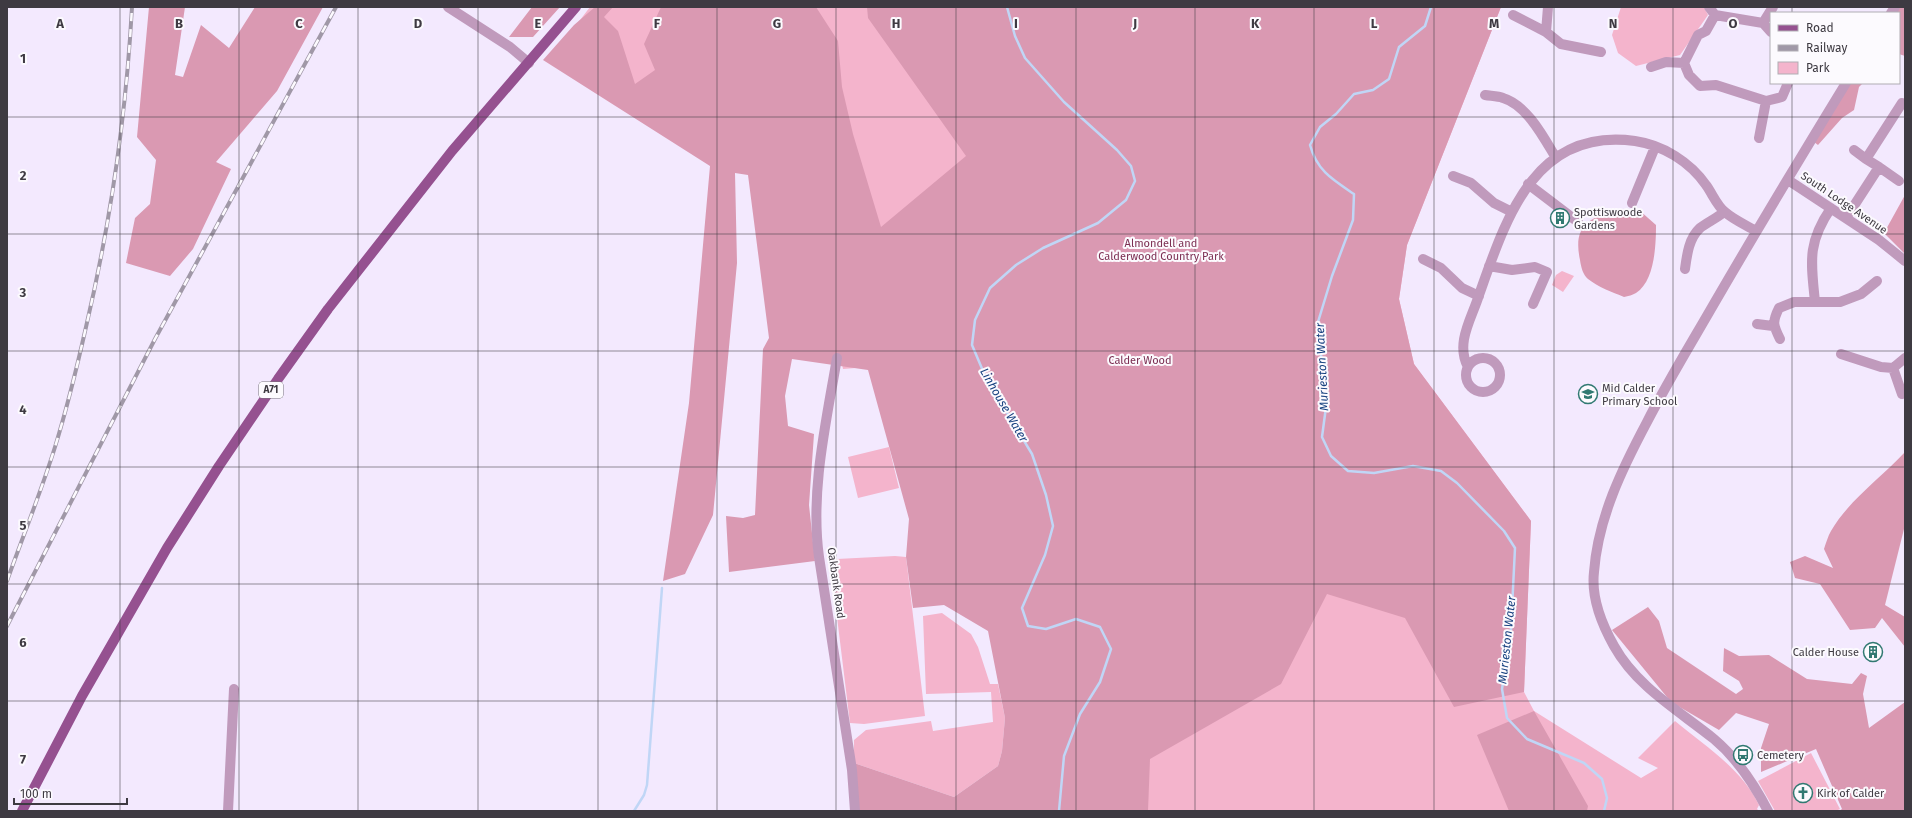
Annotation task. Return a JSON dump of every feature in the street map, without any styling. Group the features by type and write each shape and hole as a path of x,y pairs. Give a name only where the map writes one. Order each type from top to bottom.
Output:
{"main road":[{"name":"A71","path":"22,811 82,696 167,548 227,454 283,373 373,251 452,152 576,7"}],"street":[{"path":"448,7 510,47 529,63"},
{"path":"1546,32 1548,7"},
{"path":"1763,23 1773,7"},
{"path":"1770,31 1763,23 1712,11 1706,31 1698,35 1684,63 1689,75 1700,86 1716,85 1766,101 1782,97 1788,84"},
{"path":"1513,15 1546,32 1561,44 1601,52"},
{"path":"1651,67 1666,62 1684,63"},
{"path":"1768,811 1754,784 1742,768 1715,740 1653,693 1632,672 1614,647 1601,619 1595,597 1593,574 1602,528 1617,483 1631,451 1670,378 1756,231 1845,84"},
{"path":"1485,95 1504,98 1517,106 1533,121 1556,158"},
{"path":"1759,138 1766,101"},
{"path":"1866,159 1900,102"},
{"path":"1468,367 1464,358 1465,334 1489,266 1512,212 1528,184 1540,170 1556,158 1585,144 1615,139 1637,142 1672,154 1691,168 1704,183 1724,212 1756,231"},
{"path":"1632,202 1655,147"},
{"path":"1854,150 1899,181"},
{"path":"1846,218 1879,167"},
{"path":"1453,176 1471,184 1494,203 1512,212"},
{"name":"South Lodge Avenue","path":"1788,180 1879,240 1905,261"},
{"path":"1528,184 1578,222"},
{"path":"1815,302 1812,269 1812,246 1820,223 1831,208"},
{"path":"1685,269 1689,246 1694,235 1701,227 1724,212"},
{"path":"1427,265 1441,268 1462,288 1479,296"},
{"path":"1489,266 1512,270 1535,267 1547,272 1533,304"},
{"path":"1780,339 1773,326 1779,308 1794,302 1840,302 1862,294 1877,281"},
{"path":"1756,324 1773,326"},
{"path":"1841,354 1854,355 1882,367 1893,368 1905,358"},
{"name":"Oakbank Road","path":"837,358 821,460 817,499 818,547 852,770 855,811"},
{"path":"1893,368 1902,394"},
{"path":"228,811 234,689"}],"green space":[{"path":"149,7 185,7 175,75 183,77 201,25 229,48 255,7 323,7 277,91 216,162 231,169 193,249 170,276 126,263 135,218 150,204 156,160 137,137"},
{"path":"532,7 560,7 533,37 509,37"},
{"name":"Calder Wood","path":"590,7 1501,7 1407,245 1399,299 1414,364 1531,521 1524,692 1534,711 1641,778 1658,768 1638,758 1675,721 1733,769 1752,792 1759,805 1757,809 1759,811 1059,811 1064,756 868,367 843,369 796,146 548,62"},
{"name":"Calder Wood","path":"595,7 613,7 604,17 618,31 635,84 655,70 644,44 661,7 816,7 838,41 842,87 853,134 881,227 966,156 868,18 867,7 1501,7 1407,245 1399,299 1414,364 1531,521 1524,692 1454,707 1405,618 1327,594 1281,684 1150,759 1148,811 858,811 854,763 954,797 998,766 1002,751 1005,718 988,631 944,605 913,608 906,557 909,519 868,370 792,359 785,396 788,426 814,434 809,505 815,561 729,572 726,516 743,518 755,515 763,349 769,338 748,175 735,173 737,263 713,515 685,574 663,581 689,403 710,166 543,60 574,25"},
{"path":"1621,7 1704,7 1708,15 1680,55 1636,66 1618,53 1612,35"},
{"path":"1900,7 1905,7 1905,56 1900,54 1900,12 1897,12"},
{"path":"1849,84 1862,84 1859,87 1854,110 1842,118 1818,145 1814,142"},
{"path":"1905,195 1905,254 1884,233"},
{"path":"1617,210 1639,210 1656,225 1655,252 1651,271 1647,280 1636,293 1624,297 1601,287 1586,277 1580,263 1578,249 1581,232 1590,221"},
{"path":"1562,271 1574,276 1563,292 1552,285 1556,275"},
{"path":"889,447 899,488 858,498 848,457"},
{"path":"1905,452 1905,525 1885,605 1905,617 1905,647 1882,618 1875,628 1850,630 1820,584 1795,578 1790,562 1805,556 1833,568 1824,549 1831,531 1838,520 1856,499"},
{"path":"895,556 906,557 925,716 864,724 850,723 831,568 837,559"},
{"path":"1648,607 1659,621 1667,648 1736,694 1743,689 1739,681 1723,671 1724,648 1739,656 1769,655 1807,679 1852,684 1861,673 1867,676 1863,694 1869,728 1905,702 1905,811 1839,811 1842,809 1816,749 1761,772 1761,748 1769,724 1736,713 1719,730 1671,702 1612,630"},
{"path":"942,613 971,634 978,647 990,684 998,684 1005,718 1002,751 998,766 954,797 854,763 854,740 866,730 931,721 933,731 993,722 991,692 926,694 923,616"},
{"path":"1534,711 1588,806 1587,811 1509,811 1477,735"},
{"path":"1811,753 1840,809 1836,811 1775,811 1758,781"}],"waterway":[{"name":"Linhouse Water","path":"1007,7 1015,36 1025,58 1064,102 1117,150 1131,166 1135,181 1126,200 1098,223 1043,248 1016,265 990,288 975,320 972,345 986,378 1032,454 1046,495 1053,526 1045,555 1022,608 1028,626 1046,629 1076,619 1100,627 1111,649 1100,682 1080,714 1064,756 1059,811"},
{"name":"Murieston Water","path":"1431,7 1425,26 1399,47 1389,79 1373,90 1354,94 1336,114 1320,127 1310,145 1321,168 1333,179 1354,194 1353,220 1332,276 1318,322 1326,407 1322,437 1331,456 1348,471 1374,473 1413,466 1441,471 1457,483 1504,531 1515,548 1511,629 1502,689 1507,718 1527,739 1584,763 1602,779 1607,798 1604,811"},
{"path":"634,811 644,795 647,785 662,588"}],"railway":[{"path":"7,581 55,447 68,402 95,287 116,168 126,88 132,7"},
{"path":"7,626 155,339 336,7"}],"place":[{"name":"Spottiswoode Gardens","path":"1560,218"},
{"name":"Mid Calder Primary School","path":"1588,394"},
{"name":"Calder House","path":"1873,652"},
{"name":"Cemetery","path":"1743,755"},
{"name":"Kirk of Calder","path":"1803,793"}],"park label":[{"name":"Almondell and Calderwood Country Park","path":"1161,249"}]}
